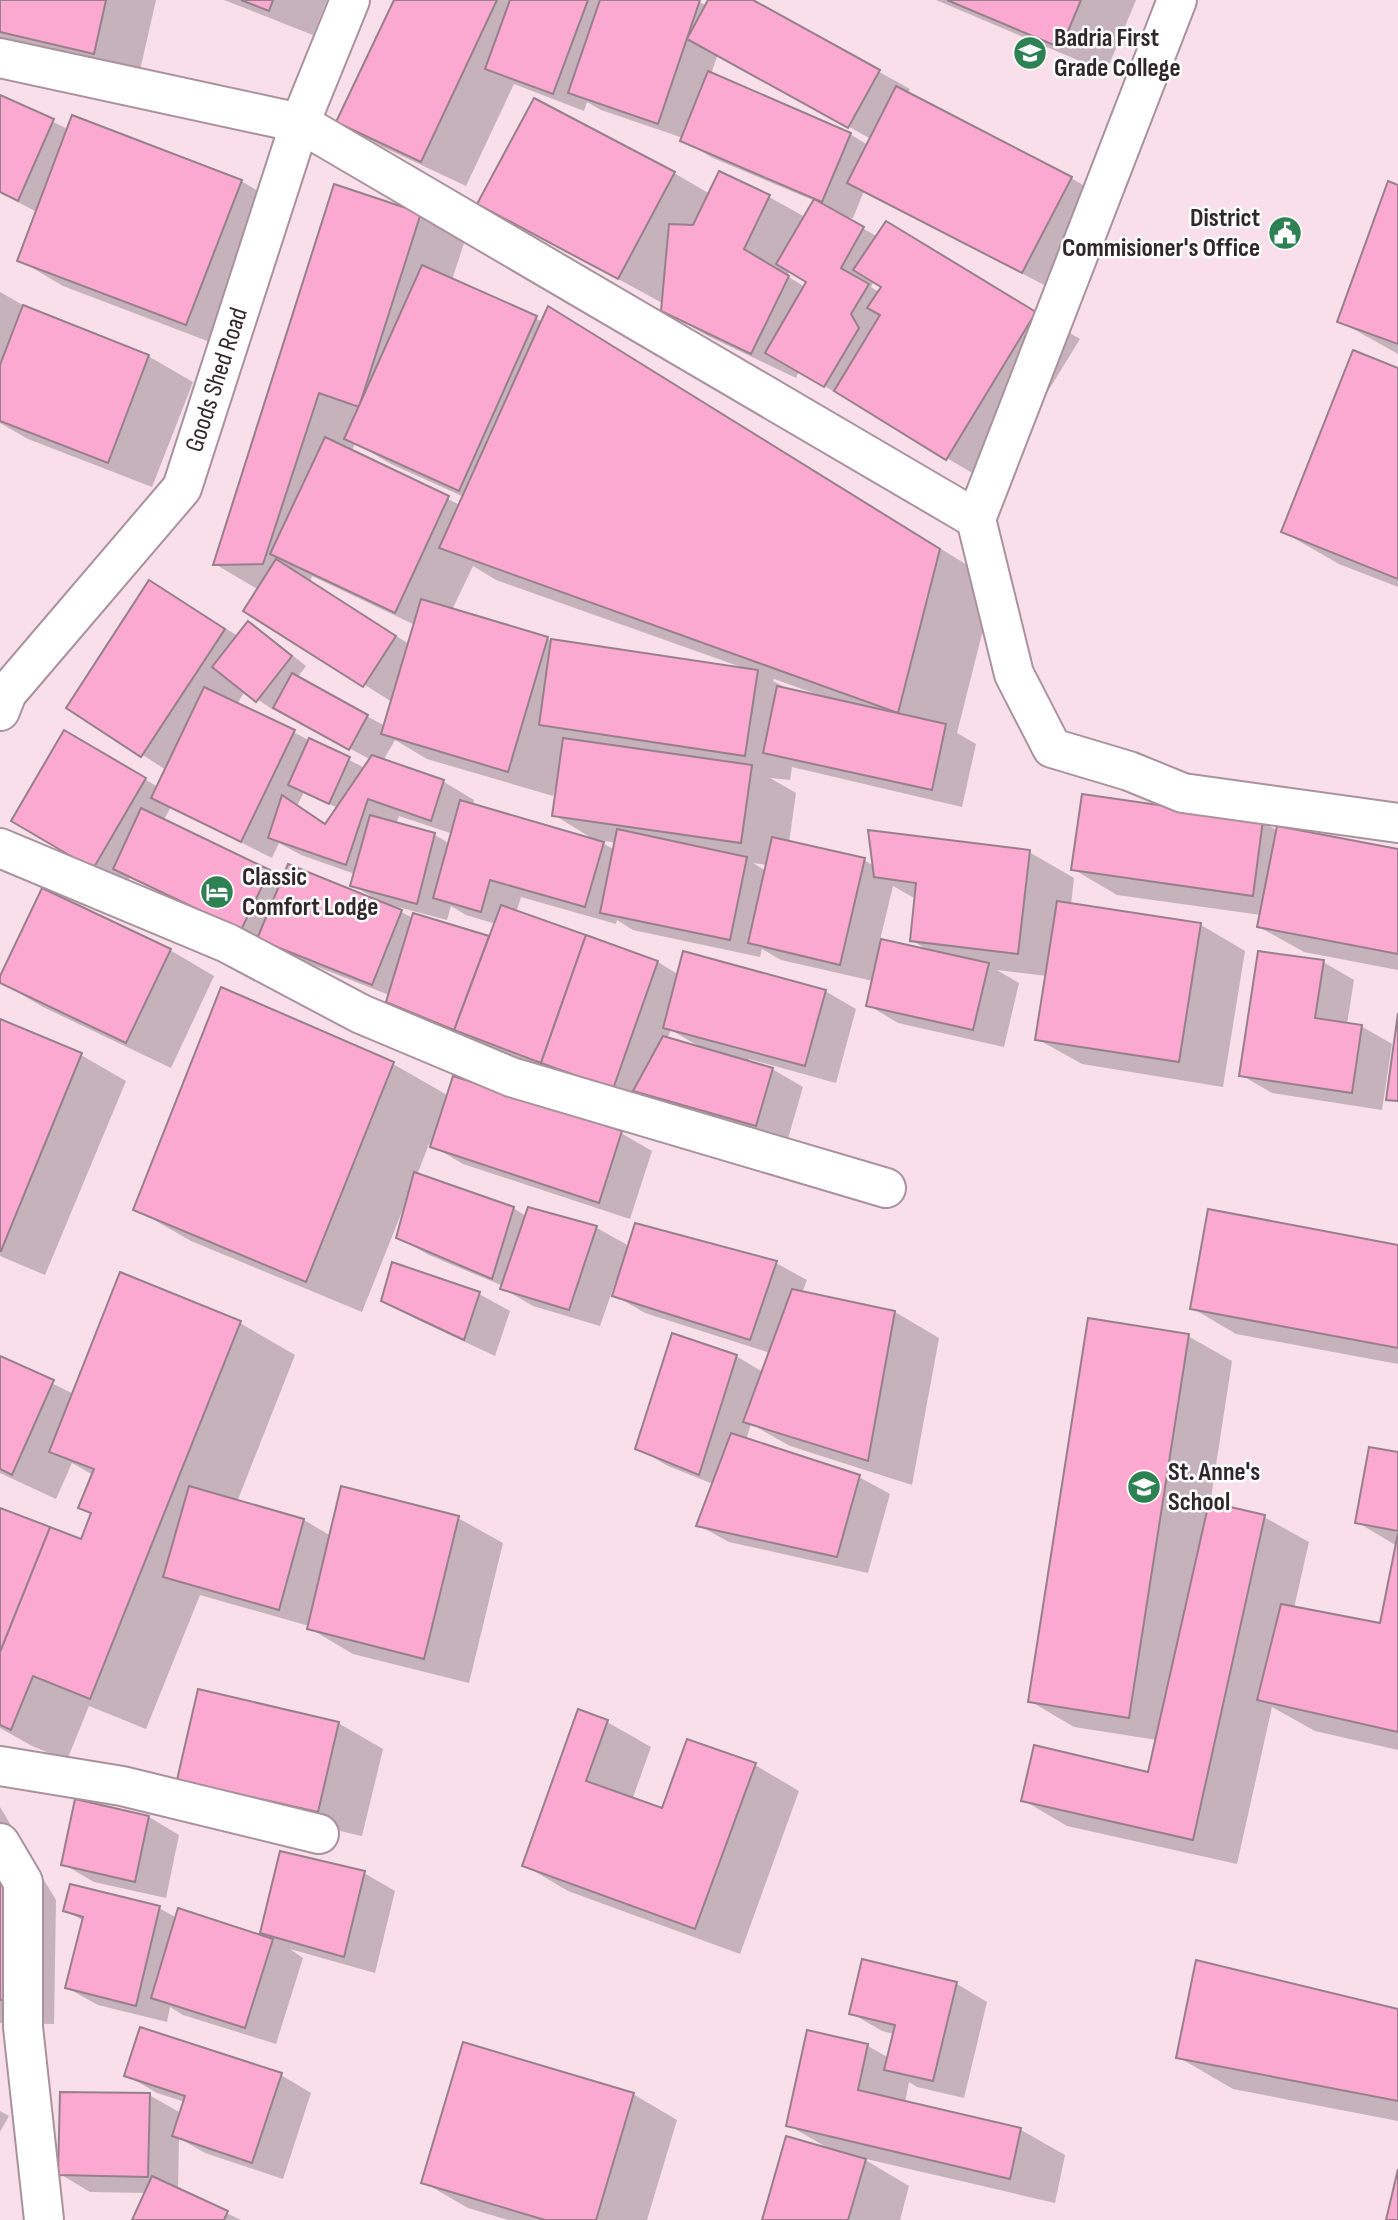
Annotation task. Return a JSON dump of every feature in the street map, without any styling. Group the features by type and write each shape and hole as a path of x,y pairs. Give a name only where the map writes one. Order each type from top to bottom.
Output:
{"street":[{"name":"Goods Shed Road","path":"0,710 7,693 182,488 300,123 350,0"},
{"path":"1177,0 976,519 1014,674 1052,748 1129,771 1183,793 1398,822"},
{"path":"0,58 300,123 976,519"},
{"path":"0,848 227,943 361,1014 511,1077 886,1188"},
{"path":"0,1766 122,1786 319,1834"},
{"path":"0,1843 23,1882 23,2027 44,2220"}],"building":[{"path":"0,0 106,0 94,54 0,32"},
{"path":"241,0 273,0 269,11"},
{"path":"394,0 497,0 421,162 336,122"},
{"path":"510,0 588,0 553,94 485,69"},
{"path":"600,0 700,0 658,124 568,93"},
{"path":"708,0 753,0 880,70 848,128 687,39"},
{"path":"947,0 1081,0 1061,48"},
{"path":"708,71 851,133 822,202 680,141"},
{"path":"896,86 1072,177 1022,273 847,183"},
{"path":"0,95 54,119 18,201 0,192"},
{"path":"534,98 675,172 618,279 477,204"},
{"path":"72,115 242,180 186,325 17,261"},
{"path":"719,171 770,195 744,249 789,276 751,354 661,311 669,224 693,225"},
{"path":"1388,181 1398,185 1398,344 1337,322"},
{"path":"334,184 421,213 359,407 319,393 263,564 213,565"},
{"path":"814,199 864,227 841,268 869,284 851,314 859,328 824,387 765,353 806,282 776,264"},
{"path":"886,221 1036,312 946,460 834,391 880,315 867,308 881,287 853,270"},
{"path":"422,265 537,316 459,491 344,439"},
{"path":"23,305 149,355 108,463 0,421 0,365"},
{"path":"548,306 940,549 898,713 439,548"},
{"path":"1353,350 1398,368 1398,579 1281,532"},
{"path":"325,437 449,496 395,613 270,554"},
{"path":"276,559 396,636 363,687 243,611"},
{"path":"149,580 225,629 141,757 66,708"},
{"path":"421,599 548,637 508,772 381,734"},
{"path":"248,621 292,656 256,702 212,667"},
{"path":"551,639 758,670 745,756 539,725"},
{"path":"292,673 368,715 349,750 273,708"},
{"path":"777,686 946,724 932,790 763,753"},
{"path":"204,687 295,730 241,842 151,798"},
{"path":"64,730 146,778 93,869 11,821"},
{"path":"309,738 350,757 329,804 288,785"},
{"path":"563,738 752,765 741,843 552,816"},
{"path":"372,755 444,780 431,821 368,799 346,865 268,838 282,795 325,824"},
{"path":"1082,794 1263,820 1253,896 1071,870"},
{"path":"460,800 604,842 585,907 490,880 481,912 433,898"},
{"path":"141,808 270,870 241,930 113,869"},
{"path":"370,815 435,833 417,904 350,886"},
{"path":"1277,826 1398,849 1398,954 1257,927"},
{"path":"617,829 747,857 730,940 600,913"},
{"path":"868,830 1030,850 1018,954 910,941 916,883 874,877"},
{"path":"772,837 865,858 840,965 748,943"},
{"path":"288,864 402,910 372,985 257,939"},
{"path":"42,888 171,949 126,1043 0,983 0,976"},
{"path":"1057,901 1201,923 1179,1062 1035,1040"},
{"path":"501,905 586,935 541,1063 454,1030"},
{"path":"413,913 489,936 454,1030 386,1002"},
{"path":"586,935 658,961 613,1089 541,1063"},
{"path":"881,939 989,963 973,1030 866,1006"},
{"path":"683,951 826,990 805,1066 663,1028"},
{"path":"1258,951 1324,960 1315,1018 1362,1025 1352,1093 1239,1076"},
{"path":"221,987 394,1062 306,1282 133,1210"},
{"path":"1398,1013 1398,1101 1386,1100"},
{"path":"0,1019 82,1053 1,1251 0,1251"},
{"path":"663,1036 773,1068 756,1126 633,1091"},
{"path":"453,1076 622,1131 599,1203 430,1147"},
{"path":"414,1172 514,1207 492,1279 396,1238"},
{"path":"528,1207 597,1226 569,1310 500,1289"},
{"path":"1208,1209 1398,1245 1398,1348 1190,1309"},
{"path":"635,1223 777,1261 750,1340 612,1296"},
{"path":"392,1262 480,1292 464,1340 381,1301"},
{"path":"120,1272 241,1321 90,1699 33,1676 11,1730 0,1725 0,1652 50,1527 81,1539 91,1513 78,1508 94,1469 49,1452"},
{"path":"792,1289 895,1311 868,1461 743,1422"},
{"path":"1088,1318 1189,1334 1129,1718 1028,1702"},
{"path":"672,1333 737,1355 699,1475 635,1449"},
{"path":"0,1356 54,1380 12,1475 0,1469"},
{"path":"731,1433 860,1475 837,1557 696,1526"},
{"path":"1369,1447 1398,1452 1398,1531 1355,1523"},
{"path":"189,1486 304,1519 279,1610 163,1577"},
{"path":"341,1486 459,1516 424,1659 307,1629"},
{"path":"1209,1502 1265,1515 1193,1840 1021,1801 1034,1745 1148,1772"},
{"path":"0,1508 50,1527 0,1652"},
{"path":"1398,1533 1398,1732 1257,1700 1281,1604 1380,1623"},
{"path":"198,1689 339,1722 318,1812 177,1780"},
{"path":"578,1709 608,1720 586,1781 662,1808 687,1739 756,1763 695,1929 522,1866"},
{"path":"75,1799 149,1816 135,1882 61,1865"},
{"path":"280,1851 365,1871 344,1957 260,1933"},
{"path":"0,1853 12,1873 10,2000 0,2000"},
{"path":"70,1884 160,1906 136,2006 65,1988 83,1917 63,1911"},
{"path":"178,1908 273,1939 245,2028 151,1998"},
{"path":"862,1959 957,1982 933,2081 884,2070 895,2025 849,2014"},
{"path":"1196,1960 1398,2009 1398,2101 1176,2058"},
{"path":"140,2027 282,2073 252,2163 172,2136 185,2096 124,2076"},
{"path":"807,2030 868,2044 858,2090 1021,2128 1010,2179 786,2126"},
{"path":"463,2042 634,2093 596,2220 545,2220 421,2183"},
{"path":"60,2092 150,2093 148,2177 58,2175"},
{"path":"786,2136 866,2159 848,2220 762,2220"},
{"path":"1398,2169 1398,2220 1386,2220"},
{"path":"152,2176 228,2211 224,2220 132,2220"}],"place":[{"name":"Badria First Grade College","path":"1030,53"},
{"name":"District Commisioner's Office","path":"1285,233"},
{"name":"Classic Comfort Lodge","path":"217,892"},
{"name":"St. Anne's School","path":"1144,1487"}]}
